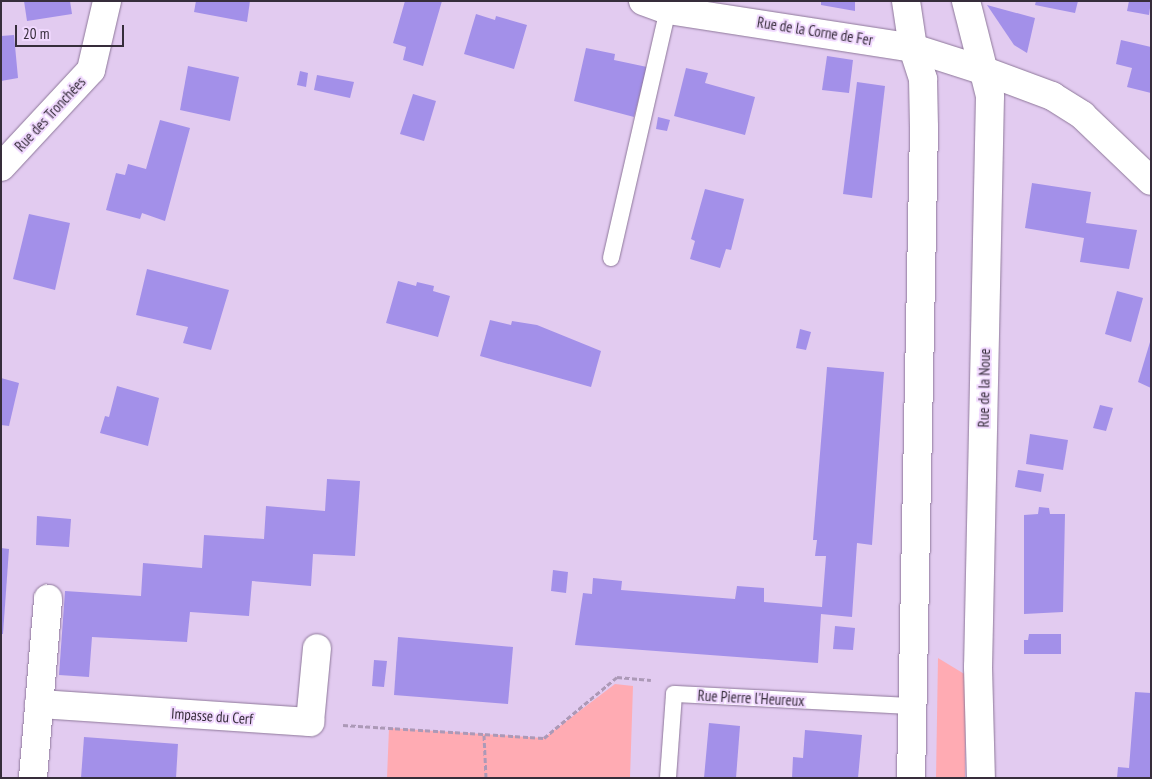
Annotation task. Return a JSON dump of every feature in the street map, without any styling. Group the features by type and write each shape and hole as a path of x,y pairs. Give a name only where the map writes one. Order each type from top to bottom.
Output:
{"street":[{"name":"Rue des Tronchées","path":"1,167 91,70 108,1"},
{"name":"Rue de la Corne de Fer","path":"643,1 668,10 913,48 985,71 1052,96 1082,115 1151,182"},
{"path":"906,1 913,48 924,79 916,650 912,706 912,778"},
{"name":"Rue de la Noue","path":"966,1 990,96 978,667 981,778"},
{"path":"33,778 48,599"},
{"path":"310,722 317,648"},
{"name":"Impasse du Cerf","path":"39,704 310,722"}],"lane":[{"path":"611,258 668,10"},
{"path":"668,778 674,694"},
{"name":"Rue Pierre l'Heureux","path":"674,694 912,706"}],"path":[{"path":"310,722 544,738 617,677 654,680 674,694"},
{"path":"484,734 486,778"}],"shaded area":[{"path":"938,658 966,675 965,778 936,778"},
{"path":"615,684 633,686 630,778 387,778 389,728 544,738"}],"building":[{"path":"24,1 70,1 72,14 27,21"},
{"path":"196,1 250,1 247,22 194,12"},
{"path":"405,1 442,1 423,66 403,60 406,47 393,43"},
{"path":"821,1 855,1 855,11 821,5"},
{"path":"1036,1 1078,1 1075,13 1035,5"},
{"path":"1129,1 1151,1 1149,15 1127,11"},
{"path":"987,5 1035,18 1027,53 1014,45"},
{"path":"476,14 495,20 496,16 527,25 514,69 464,54"},
{"path":"14,35 18,78 1,81 1,36"},
{"path":"1121,40 1151,47 1151,93 1127,87 1132,68 1116,64"},
{"path":"586,48 615,54 614,60 647,67 634,117 574,101"},
{"path":"827,56 853,60 849,93 822,90"},
{"path":"188,66 239,77 230,121 180,110"},
{"path":"686,68 708,73 705,83 755,97 745,135 674,116"},
{"path":"300,71 308,73 306,87 297,85"},
{"path":"317,75 354,82 350,98 314,90"},
{"path":"857,82 885,86 872,198 843,194"},
{"path":"413,94 436,101 424,141 400,134"},
{"path":"658,117 670,120 667,131 656,129"},
{"path":"160,120 190,128 165,221 142,213 140,219 106,210 116,173 125,175 128,164 146,169"},
{"path":"1032,183 1091,192 1086,223 1137,230 1129,269 1080,262 1084,238 1025,228"},
{"path":"705,189 744,199 731,250 726,249 720,268 690,259 695,241 691,239"},
{"path":"29,214 70,223 55,290 13,279"},
{"path":"147,269 229,290 211,350 183,343 188,327 136,315"},
{"path":"398,281 416,286 417,282 434,286 433,291 450,296 438,337 386,323"},
{"path":"1117,291 1143,298 1131,342 1105,334"},
{"path":"490,320 511,325 512,321 537,325 601,351 591,387 480,356"},
{"path":"800,329 811,332 806,350 796,348"},
{"path":"1151,342 1151,388 1138,382"},
{"path":"827,367 884,372 872,545 857,543 852,617 821,614 818,663 575,645 583,593 592,594 593,578 622,581 621,590 735,599 737,586 764,588 764,602 822,607 826,556 815,556 817,540 813,540"},
{"path":"1,378 19,383 9,426 1,425"},
{"path":"117,386 159,398 148,446 100,433 105,416 109,417"},
{"path":"1100,405 1113,408 1106,431 1093,428"},
{"path":"1030,434 1068,440 1063,470 1026,464"},
{"path":"1018,470 1044,474 1041,492 1015,487"},
{"path":"327,479 360,481 355,556 313,554 311,586 252,581 249,616 190,612 187,642 92,637 89,677 59,675 65,591 141,596 143,563 202,568 204,535 264,539 266,506 325,511"},
{"path":"1039,507 1049,508 1050,514 1065,514 1063,612 1024,614 1024,515 1038,514"},
{"path":"37,516 71,519 69,547 36,545"},
{"path":"1,548 9,549 3,634 1,634"},
{"path":"553,570 568,572 566,593 551,591"},
{"path":"835,626 855,628 853,650 833,649"},
{"path":"1029,634 1061,634 1061,654 1024,654 1024,640 1028,640"},
{"path":"398,637 513,647 508,704 394,695"},
{"path":"374,660 387,661 384,687 372,686"},
{"path":"1135,692 1151,693 1151,778 1117,778 1118,767 1129,768"},
{"path":"709,723 740,726 736,778 704,778"},
{"path":"805,730 862,735 858,778 792,778 793,757 803,758"},
{"path":"84,737 178,744 176,778 81,778"}]}
